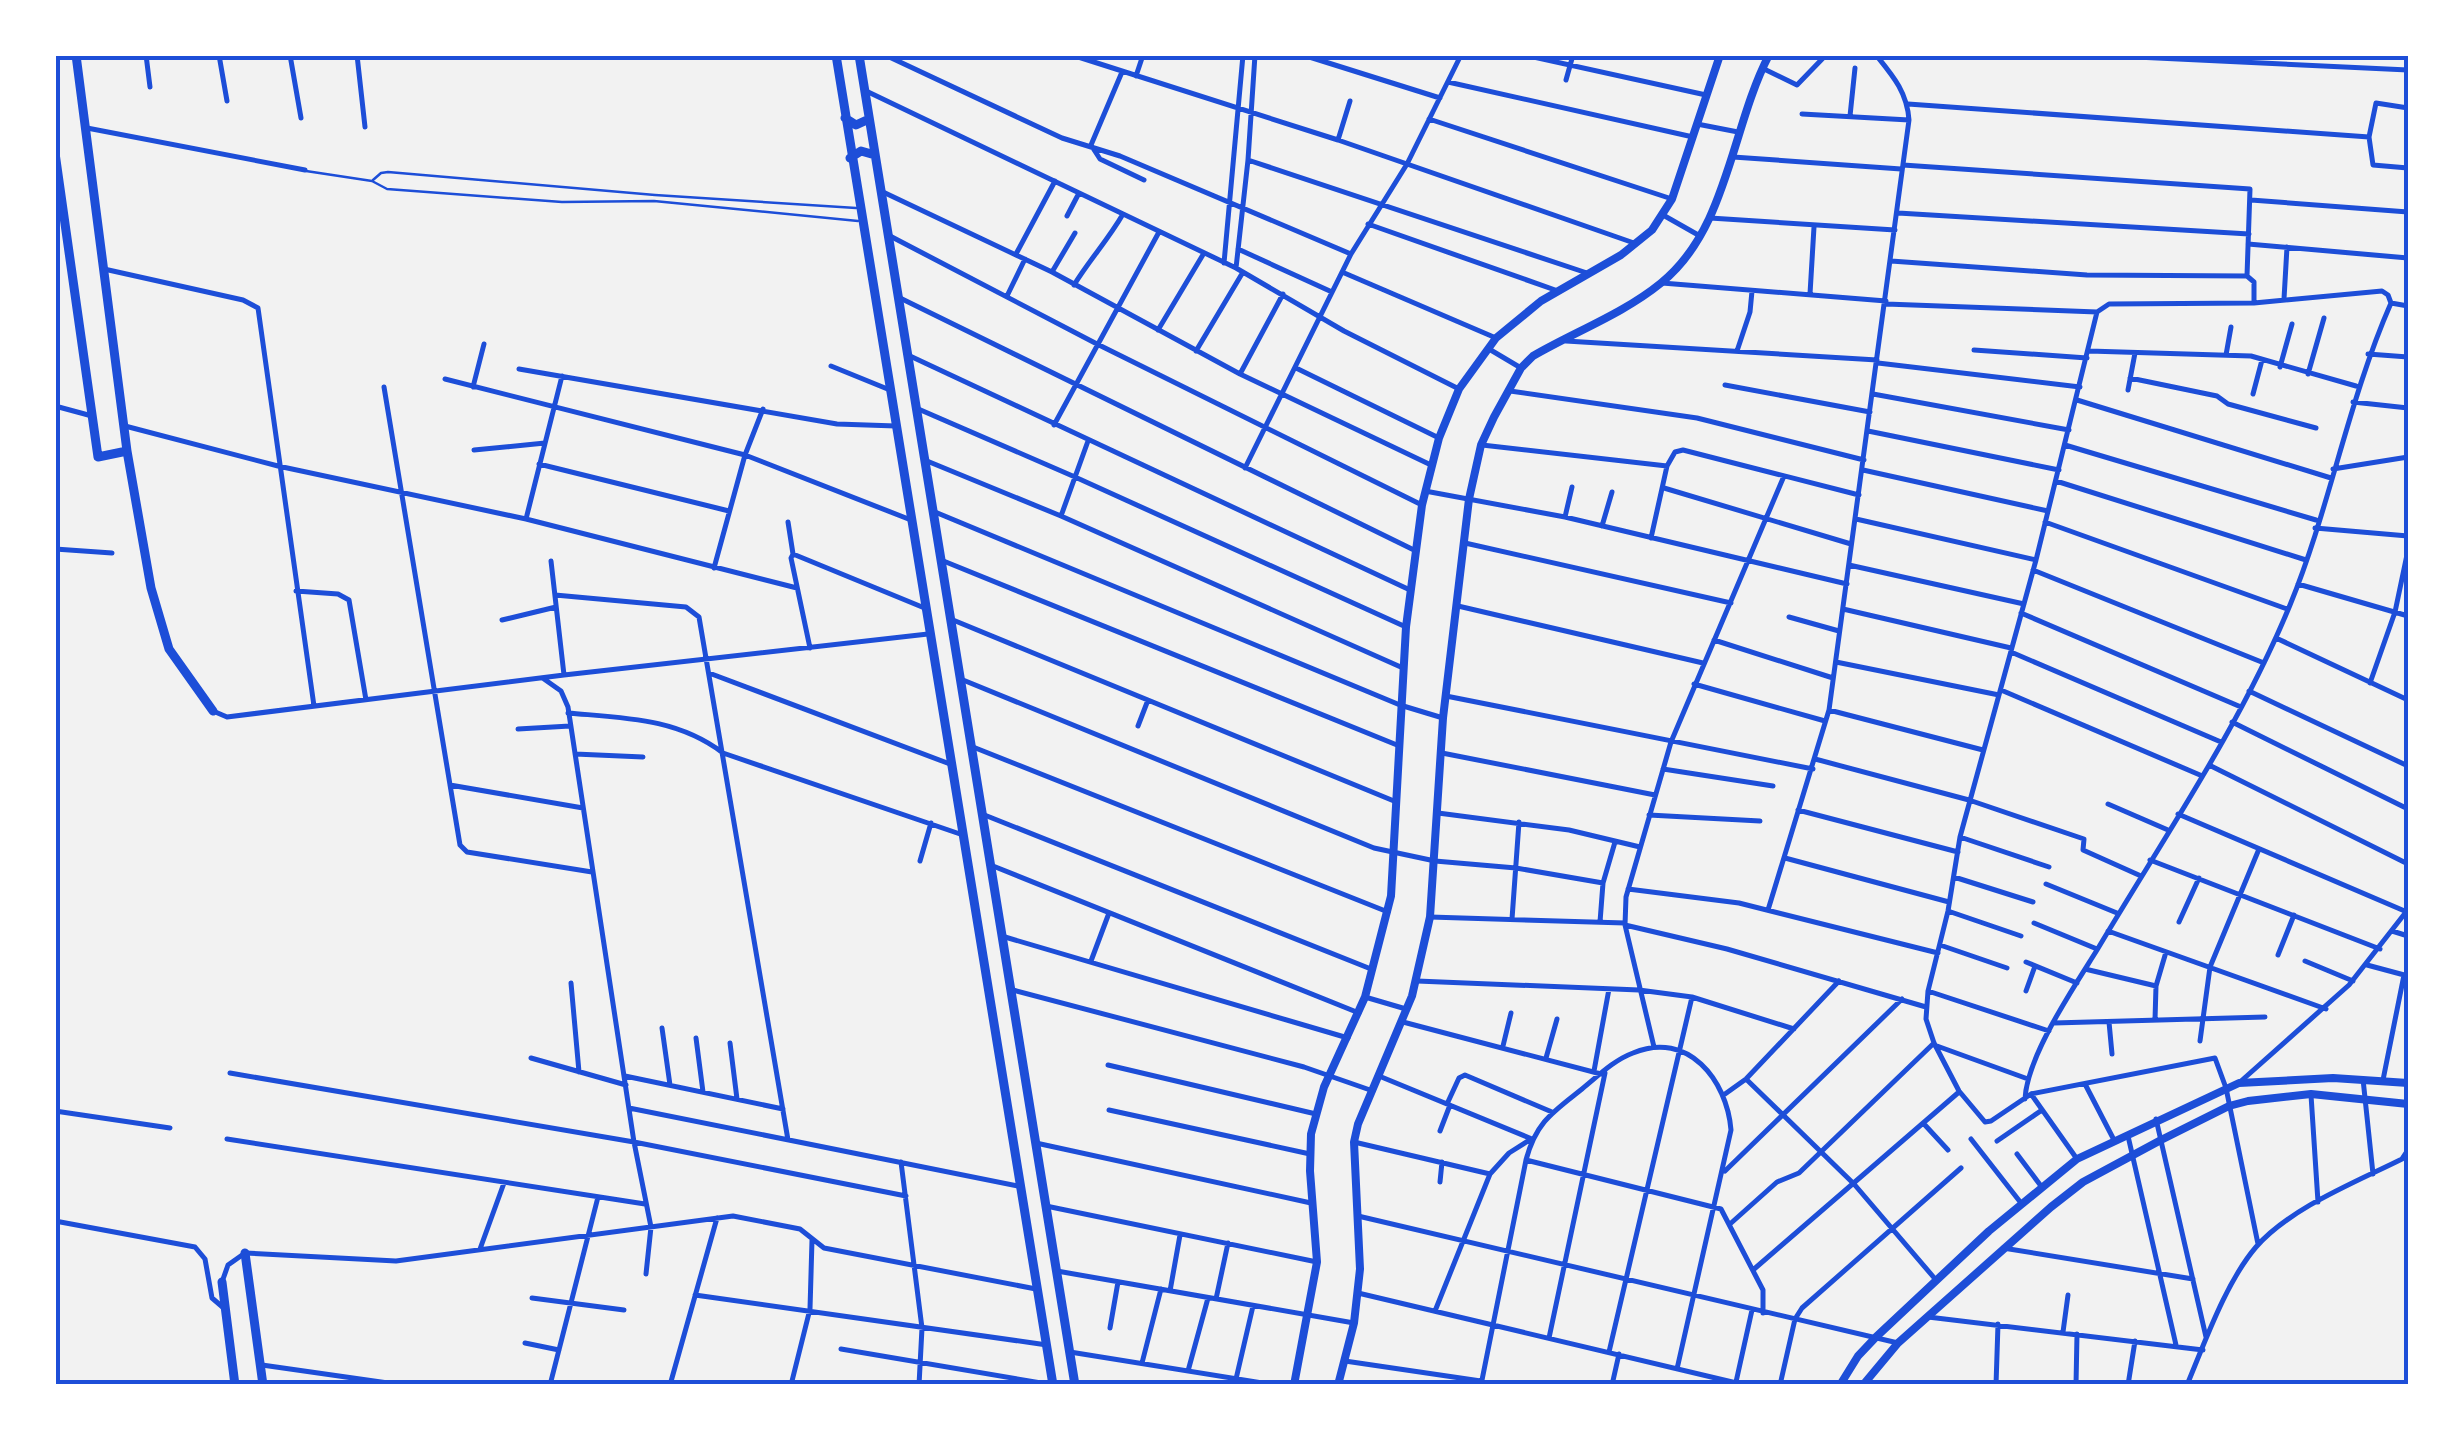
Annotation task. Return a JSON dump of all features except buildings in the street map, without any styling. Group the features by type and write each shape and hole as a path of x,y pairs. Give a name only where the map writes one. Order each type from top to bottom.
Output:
{"main road":[{"path":"76,55 127,451 148,573 169,649 212,711"},
{"path":"836,55 1054,1385"},
{"path":"859,55 1075,1385"},
{"path":"845,118 856,125 869,118"},
{"path":"850,158 862,151 875,156"},
{"path":"55,153 98,457 127,451"},
{"path":"993,1015 1005,1018 1014,1009"},
{"path":"999,1050 1010,1040 1019,1042"},
{"path":"245,1253 263,1385"},
{"path":"222,1282 235,1385"}],"street":[{"path":"146,55 150,87"},
{"path":"220,55 227,101"},
{"path":"290,55 302,118"},
{"path":"357,55 364,127"},
{"path":"887,55 1062,138 1091,146 1351,254"},
{"path":"1072,55 1338,140 1637,244"},
{"path":"1136,76 1143,55"},
{"path":"1224,263 1243,55"},
{"path":"1196,351 1239,270 1255,55"},
{"path":"1303,55 1440,98"},
{"path":"1246,468 1351,254 1407,164 1461,55"},
{"path":"1524,55 1706,95"},
{"path":"1566,80 1573,55"},
{"path":"1294,1385 1318,1262 1310,1154 1316,1114 1329,1075 1366,997 1388,912 1406,627 1422,506 1439,438 1459,389 1496,338 1526,312 1637,244 1663,215 1672,200 1719,55"},
{"path":"1338,1385 1358,1293 1354,1142 1404,1022 1430,917 1441,752 1462,542 1482,445 1507,390 1533,356 1662,283 1700,236 1710,218 1768,55"},
{"path":"1762,68 1797,85 1826,55"},
{"path":"1768,910 1826,721 1886,302 1908,104 1895,78 1876,55"},
{"path":"2094,55 2408,70"},
{"path":"2269,64 2270,55"},
{"path":"1850,116 1855,68"},
{"path":"1091,146 1122,72"},
{"path":"1448,82 1693,137"},
{"path":"864,90 1239,270 1459,389"},
{"path":"1338,140 1350,100"},
{"path":"2408,108 2376,103 2369,138 2372,166 2408,168"},
{"path":"1908,104 2369,138"},
{"path":"1802,114 1908,120"},
{"path":"1429,120 1672,200"},
{"path":"1697,124 1738,132"},
{"path":"84,128 305,170"},
{"path":"1091,146 1100,159 1144,180"},
{"path":"1730,157 2248,189 2251,200 2247,276"},
{"path":"1248,160 1589,274"},
{"path":"1016,254 1055,181"},
{"path":"880,190 1052,272 1240,374 1431,465"},
{"path":"1067,216 1078,193"},
{"path":"2251,200 2408,212"},
{"path":"1897,213 2249,234"},
{"path":"1074,284 1095,250 1106,243 1122,214"},
{"path":"1663,215 1700,236"},
{"path":"1710,218 1895,230"},
{"path":"1368,224 1558,291"},
{"path":"1810,295 1814,227"},
{"path":"1054,425 1159,232"},
{"path":"1052,272 1075,233"},
{"path":"888,234 1097,344 1422,506"},
{"path":"2248,244 2408,258"},
{"path":"2284,300 2287,247"},
{"path":"1238,248 1332,292"},
{"path":"1158,330 1204,253"},
{"path":"1007,296 1025,259"},
{"path":"1891,262 2097,276 2247,276 2254,282 2254,303"},
{"path":"102,268 244,300 258,308 314,706"},
{"path":"1342,272 1496,338"},
{"path":"1662,283 1886,302 2097,312 2109,304 2254,303 2382,291 2388,295 2391,303 2368,354 2306,560 2276,638 2208,765 2054,1024 2028,1079 2028,1097 2042,1110 2076,1159"},
{"path":"1737,352 1750,312 1752,291"},
{"path":"1240,374 1283,294"},
{"path":"898,297 1416,552"},
{"path":"2391,303 2408,306"},
{"path":"2097,312 2036,560 1969,800 1926,1007 1934,1044 1959,1091 1984,1122 1992,1122 2028,1097 2214,1057 2226,1088 2258,1244"},
{"path":"2308,374 2324,318"},
{"path":"2280,366 2292,324"},
{"path":"2226,355 2231,326"},
{"path":"1565,341 1878,361 2080,387"},
{"path":"473,386 484,344"},
{"path":"1487,348 1521,368"},
{"path":"1974,350 2226,355 2262,360 2358,386"},
{"path":"2128,390 2135,352"},
{"path":"2368,354 2408,357"},
{"path":"907,355 1410,590"},
{"path":"2253,394 2262,360"},
{"path":"831,366 890,390"},
{"path":"1296,368 1439,438"},
{"path":"519,370 837,424 896,426"},
{"path":"526,519 562,376"},
{"path":"2130,378 2217,396 2228,404 2316,428"},
{"path":"445,380 745,456 913,521"},
{"path":"1726,385 1870,412"},
{"path":"384,387 460,845 467,852 592,872"},
{"path":"1507,390 1697,418 1864,460"},
{"path":"1873,394 2069,430"},
{"path":"2077,400 2330,478"},
{"path":"2354,402 2408,408"},
{"path":"55,406 92,416"},
{"path":"916,408 1406,627"},
{"path":"714,568 762,409"},
{"path":"124,426 278,466 526,519 797,588"},
{"path":"1868,431 2058,470"},
{"path":"1060,516 1088,441"},
{"path":"474,450 545,443"},
{"path":"1482,445 1668,466"},
{"path":"2065,445 2316,524 2408,536"},
{"path":"1651,538 1668,466 1675,452 1684,450 1859,494"},
{"path":"2334,469 2408,457"},
{"path":"924,460 1402,668"},
{"path":"540,464 729,511"},
{"path":"1863,470 2048,511"},
{"path":"1654,1047 1625,924 1628,888 1672,742 1784,476"},
{"path":"2056,481 2306,560"},
{"path":"1565,517 1572,487"},
{"path":"1664,488 1851,544"},
{"path":"1425,491 1565,517 1846,584"},
{"path":"1602,526 1612,492"},
{"path":"933,511 1400,705 1444,718"},
{"path":"1856,519 2036,560"},
{"path":"788,522 810,648"},
{"path":"2045,522 2288,609"},
{"path":"1462,542 1730,604"},
{"path":"55,550 112,553"},
{"path":"2370,683 2395,612 2408,550"},
{"path":"793,554 927,609"},
{"path":"940,560 1397,746"},
{"path":"551,561 564,675"},
{"path":"1849,564 2024,604"},
{"path":"2033,570 2264,662"},
{"path":"2298,584 2408,616"},
{"path":"296,590 338,594 349,600 366,700"},
{"path":"555,594 693,610 699,616 788,1140"},
{"path":"1455,606 1703,663"},
{"path":"502,620 556,607"},
{"path":"1843,609 2011,650 2221,742"},
{"path":"2021,613 2241,707"},
{"path":"1789,617 1840,632"},
{"path":"950,619 1394,801"},
{"path":"212,711 227,717 931,634"},
{"path":"2276,638 2408,700"},
{"path":"1714,640 1833,678"},
{"path":"1836,662 2000,692 2201,776"},
{"path":"710,673 952,766"},
{"path":"540,678 560,691 568,713 634,1142 651,1227 646,1274"},
{"path":"960,678 1364,845 1435,861 1516,868 1603,882"},
{"path":"1694,684 1826,721"},
{"path":"2249,691 2408,766"},
{"path":"1446,696 1813,769"},
{"path":"1138,726 1148,700"},
{"path":"1828,710 1983,750"},
{"path":"568,713 669,724 700,736 723,753 964,835"},
{"path":"2232,722 2408,809"},
{"path":"518,729 570,726"},
{"path":"971,746 1388,912"},
{"path":"1441,752 1655,795"},
{"path":"575,754 642,756"},
{"path":"1815,759 1969,800 2084,839 2083,850 2140,876"},
{"path":"2208,765 2408,864"},
{"path":"1663,769 1773,786"},
{"path":"450,786 582,808"},
{"path":"2108,804 2168,830"},
{"path":"1798,810 1958,852"},
{"path":"1438,813 1519,822 1640,848"},
{"path":"982,814 1374,970"},
{"path":"2178,814 2407,911 2367,965 2326,1009 2240,1083"},
{"path":"1649,816 1760,821"},
{"path":"1512,919 1519,822"},
{"path":"920,861 930,823"},
{"path":"1960,837 2049,866"},
{"path":"1600,923 1603,882 1615,842"},
{"path":"2200,1041 2210,967 2259,849"},
{"path":"1785,858 1950,902"},
{"path":"2150,860 2380,949"},
{"path":"990,865 1360,1013"},
{"path":"1954,877 2033,902"},
{"path":"2179,922 2199,878"},
{"path":"2046,884 2118,914"},
{"path":"1628,888 1768,910 2006,968"},
{"path":"1948,911 2021,936"},
{"path":"1090,961 1108,912"},
{"path":"2278,956 2294,915"},
{"path":"1430,917 1625,924 1926,1007"},
{"path":"2034,923 2097,949"},
{"path":"2108,931 2326,1009"},
{"path":"2392,931 2408,936"},
{"path":"1002,936 1348,1038"},
{"path":"2155,1020 2156,986 2166,952"},
{"path":"2026,962 2077,984"},
{"path":"2305,962 2353,981"},
{"path":"2367,965 2406,975 2382,1081"},
{"path":"2026,992 2035,966"},
{"path":"2085,969 2156,986"},
{"path":"1417,981 1639,990 1692,997 1794,1029"},
{"path":"1725,1094 1746,1079 1839,982"},
{"path":"570,983 578,1072"},
{"path":"1549,1338 1584,1174 1608,989"},
{"path":"1010,990 1329,1075 1372,1091"},
{"path":"1928,991 2050,1032"},
{"path":"1366,997 1408,1009"},
{"path":"1609,1352 1692,997"},
{"path":"1722,1174 1902,999"},
{"path":"1503,1046 1512,1013"},
{"path":"2054,1024 2265,1017"},
{"path":"1546,1058 1557,1019"},
{"path":"1404,1022 1600,1072"},
{"path":"2108,1022 2112,1054"},
{"path":"662,1028 670,1085"},
{"path":"696,1038 703,1092"},
{"path":"730,1043 737,1099"},
{"path":"1934,1044 2028,1079"},
{"path":"1730,1224 1777,1182 1799,1173 1934,1044"},
{"path":"1481,1383 1532,1139 1552,1112 1600,1072 1629,1054 1654,1047 1680,1052 1706,1069 1725,1094 1731,1130 1677,1369"},
{"path":"531,1058 626,1085"},
{"path":"1108,1065 1316,1114"},
{"path":"230,1073 634,1142 906,1196"},
{"path":"1440,1131 1459,1078 1464,1075 1552,1112"},
{"path":"624,1076 783,1109"},
{"path":"1379,1076 1532,1139"},
{"path":"1840,1385 1876,1337 2041,1186 2076,1159 2240,1083 2310,1078 2408,1083"},
{"path":"1746,1079 1854,1184 1936,1281"},
{"path":"2363,1080 2372,1174"},
{"path":"2086,1084 2114,1140"},
{"path":"1753,1270 1959,1091"},
{"path":"2311,1094 2318,1202"},
{"path":"1863,1385 1927,1317 2084,1182 2161,1140 2229,1106 2311,1094 2408,1104"},
{"path":"629,1108 1021,1186"},
{"path":"1109,1110 1310,1154"},
{"path":"1997,1141 2042,1110"},
{"path":"55,1111 170,1128"},
{"path":"2156,1119 2207,1340"},
{"path":"1924,1124 1948,1150"},
{"path":"2127,1134 2176,1346"},
{"path":"227,1139 645,1204"},
{"path":"1436,1310 1490,1174 1509,1153 1532,1139"},
{"path":"1971,1139 2021,1204"},
{"path":"1036,1142 1314,1203"},
{"path":"1354,1142 1490,1174"},
{"path":"2187,1385 2246,1260 2258,1244 2318,1202 2402,1159 2408,1150"},
{"path":"2018,1154 2041,1186"},
{"path":"1526,1160 1723,1212 1763,1290 1762,1313"},
{"path":"901,1162 922,1328 919,1385"},
{"path":"1440,1182 1442,1162"},
{"path":"1780,1385 1795,1318 1802,1308 1961,1168"},
{"path":"480,1249 504,1183"},
{"path":"550,1385 598,1197"},
{"path":"1046,1206 1318,1262"},
{"path":"222,1282 228,1265 245,1253 396,1261 743,1216 800,1229 824,1248 1038,1290"},
{"path":"1358,1216 1898,1344"},
{"path":"670,1385 718,1218"},
{"path":"55,1221 191,1245 204,1259 212,1298 226,1310"},
{"path":"1990,1232 2004,1248 2193,1279"},
{"path":"1170,1291 1181,1234"},
{"path":"791,1385 810,1309 812,1237"},
{"path":"1216,1299 1228,1243"},
{"path":"1056,1271 1354,1323"},
{"path":"1110,1328 1118,1282"},
{"path":"1142,1363 1161,1289"},
{"path":"1358,1293 1745,1385"},
{"path":"695,1295 1047,1345"},
{"path":"2062,1332 2068,1296"},
{"path":"532,1298 624,1310"},
{"path":"1188,1371 1208,1298"},
{"path":"1236,1379 1254,1306"},
{"path":"1736,1384 1752,1310"},
{"path":"1927,1317 2203,1350"},
{"path":"1996,1385 1998,1324"},
{"path":"2076,1385 2078,1334"},
{"path":"2128,1385 2135,1341"},
{"path":"526,1343 559,1350"},
{"path":"841,1349 1054,1385"},
{"path":"1070,1352 1275,1385"},
{"path":"1612,1385 1619,1354"},
{"path":"1345,1361 1508,1385"},
{"path":"260,1364 402,1385"}],"lane":[{"path":"305,170 372,181 388,190 562,202 654,201 861,222"},
{"path":"372,181 380,173 388,172 859,208"}]}
